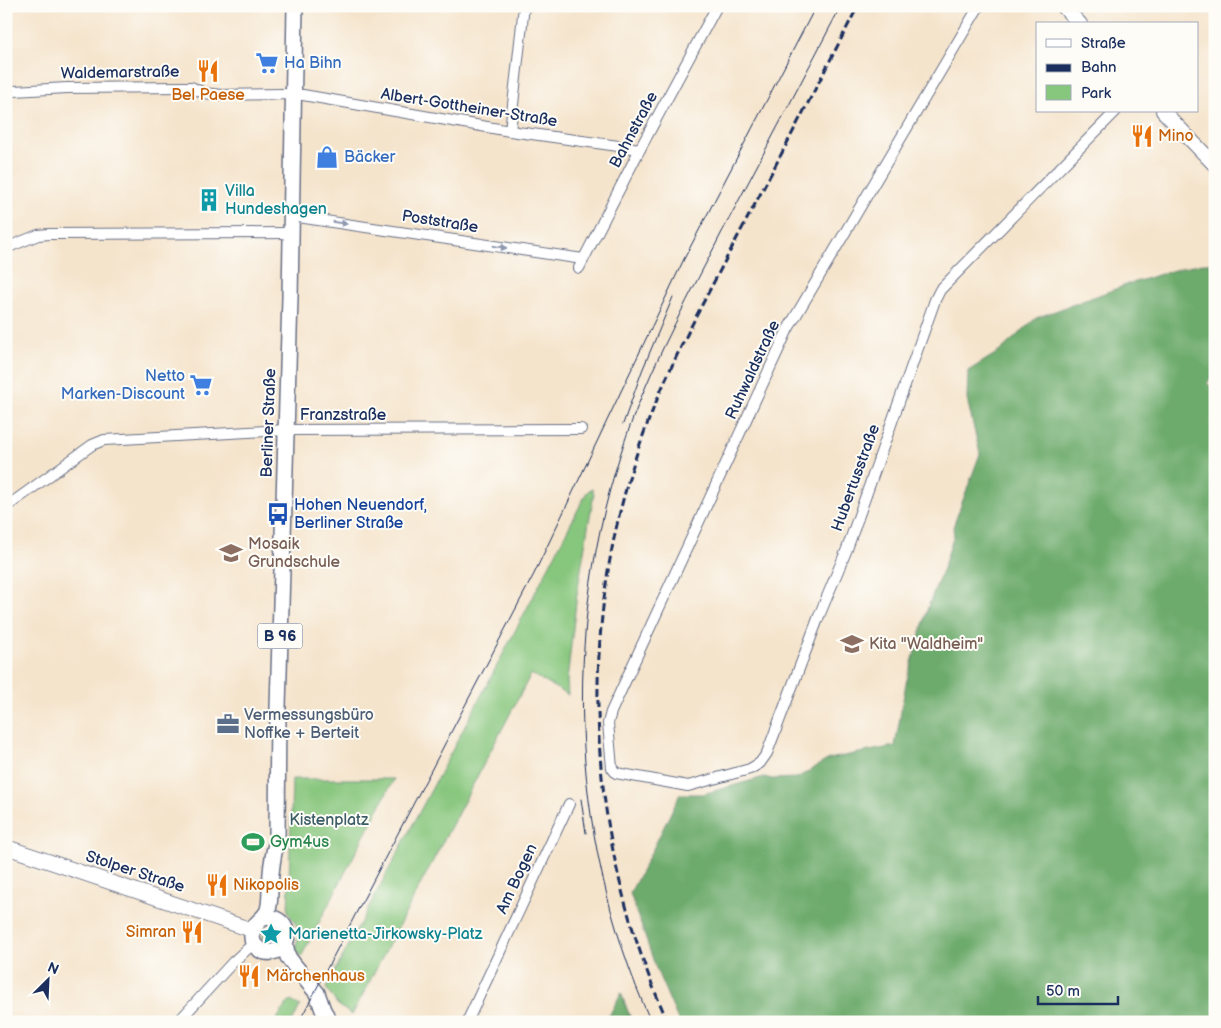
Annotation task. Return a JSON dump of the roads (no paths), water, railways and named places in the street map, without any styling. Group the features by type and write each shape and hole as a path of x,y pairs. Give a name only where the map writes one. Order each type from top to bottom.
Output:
{"main road":[{"name":"Berliner Straße","path":"282,923 280,912 280,853 277,841 278,707 291,233 295,6"},
{"path":"1063,6 1078,22"},
{"path":"1164,112 1215,165"},
{"name":"Berliner Straße","path":"263,918 269,905 273,853 277,841"},
{"name":"Stolper Straße","path":"6,847 253,936"},
{"path":"263,918 276,919 282,923"},
{"name":"B 96","path":"263,918 258,921 253,936 260,950 268,952 275,958 327,1016"},
{"name":"B 96","path":"282,923 287,933 284,944 288,957 313,987 327,1016"},
{"path":"268,952 278,951 284,944"}],"street":[{"path":"510,131 524,6"},
{"name":"Bahnstraße","path":"581,264 716,6"},
{"name":"Ruhwaldstraße","path":"612,768 608,722 611,712 788,329 979,6"},
{"name":"Waldemarstraße","path":"6,94 14,91 66,88 191,87 204,93 221,95 294,94"},
{"name":"Albert-Gottheiner-Straße","path":"294,94 510,131 640,149"},
{"name":"Hubertusstraße","path":"612,768 618,774 688,786 750,768 764,759 847,548 940,290 1115,112"},
{"name":"Poststraße","path":"291,216 581,264"},
{"path":"6,248 38,235 49,234 291,233"},
{"name":"Franzstraße","path":"6,508 92,445 104,440 286,430 581,429"},
{"name":"Am Bogen","path":"467,1022 569,804"},
{"path":"178,1022 233,962 253,936"}],"tram line":[{"path":"299,1022 534,574 684,259 816,6"},
{"path":"651,1022 623,949 602,875 589,799 583,722 584,644 593,568 609,492 642,394 722,232 841,6"},
{"path":"623,424 642,371 673,297"},
{"path":"581,799 586,833"}],"railway":[{"path":"668,1022 641,953 620,882 606,809 599,736 599,662 605,588 619,515 640,444 672,365 858,6"}],"place":[{"name":"Ha Bihn","path":"267,63"},
{"name":"Bel Paese","path":"208,71"},
{"name":"Mino","path":"1142,136"},
{"name":"Bäcker","path":"327,157"},
{"name":"Villa Hundeshagen","path":"209,200"},
{"name":"Netto Marken-Discount","path":"201,385"},
{"name":"Hohen Neuendorf, Berliner Straße","path":"278,514"},
{"name":"Mosaik Grundschule","path":"231,553"},
{"name":"Kita \"Waldheim\"","path":"852,644"},
{"name":"Vermessungsbüro Noffke + Berteit","path":"228,724"},
{"name":"Gym4us","path":"253,842"},
{"name":"Nikopolis","path":"217,885"},
{"name":"Simran","path":"192,932"},
{"name":"Marienetta-Jirkowsky-Platz","path":"271,934"},
{"name":"Märchenhaus","path":"249,976"}],"park label":[{"name":"Kistenplatz","path":"329,820"}]}
